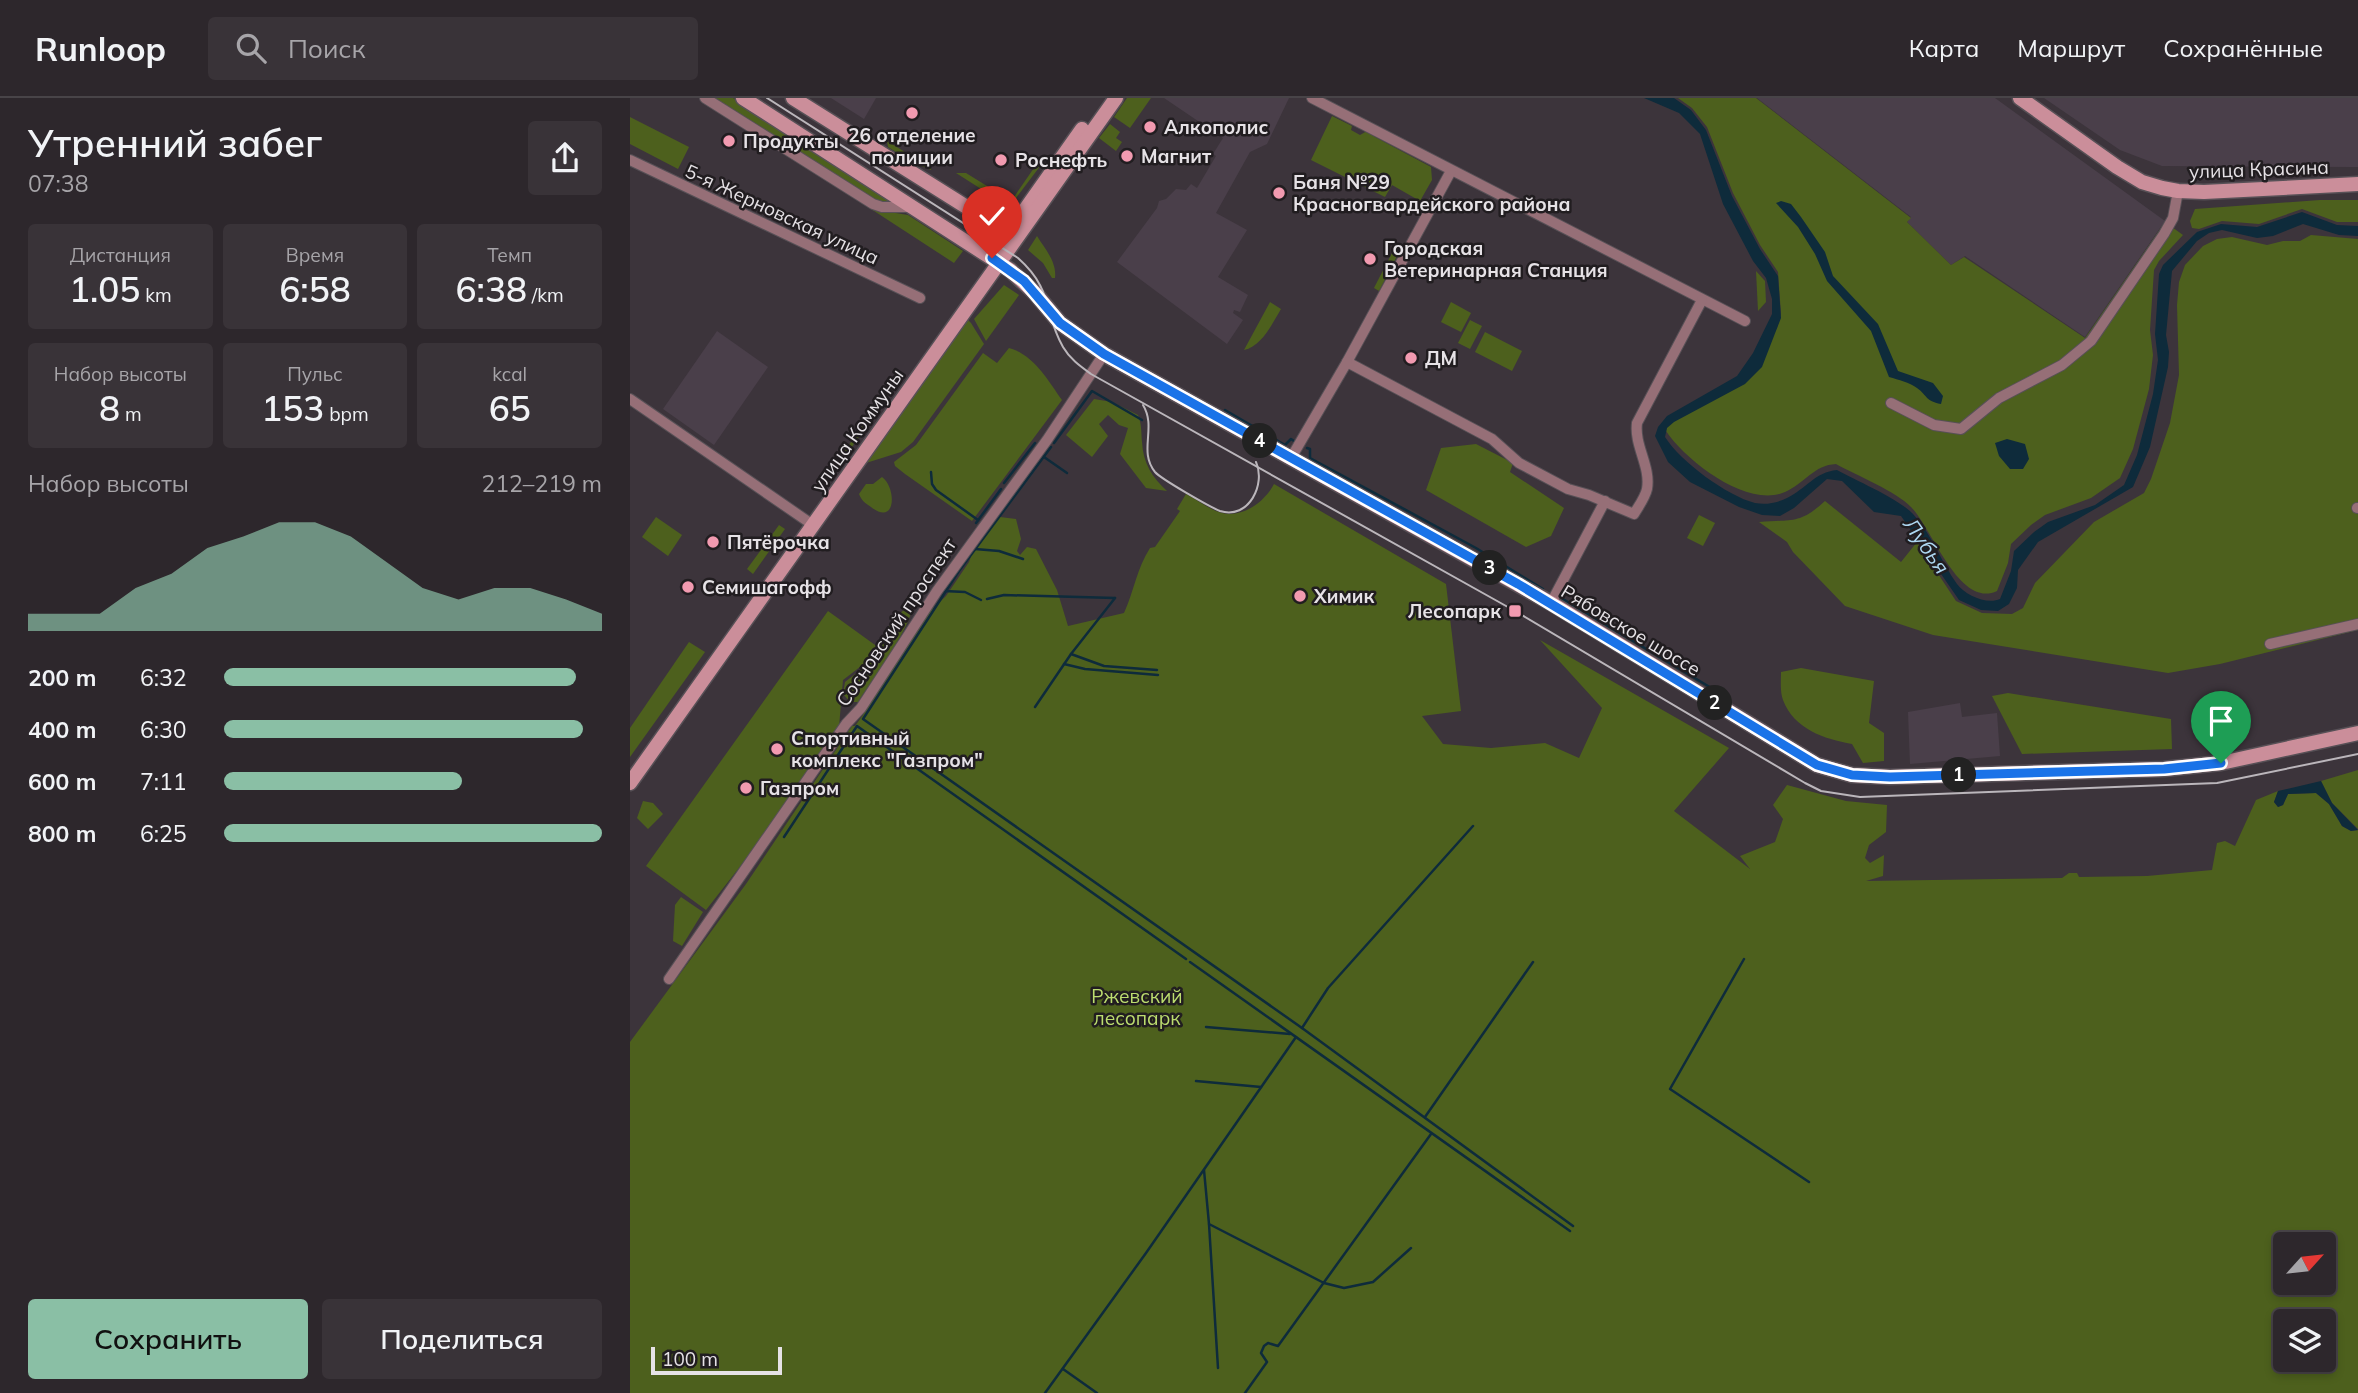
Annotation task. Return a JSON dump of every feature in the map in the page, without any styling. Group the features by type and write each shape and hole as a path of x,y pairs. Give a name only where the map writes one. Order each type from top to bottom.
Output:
{"main road":[{"name":"Рябовское шоссе","path":"743,98 995,260 1024,281 1060,323 1104,354 1551,603 1808,760 1834,771 1890,777 2164,769 2221,763 2358,733"},
{"path":"793,98 1010,239"},
{"name":"улица Коммуны","path":"1010,239 1104,98"},
{"name":"улица Коммуны","path":"630,783 995,260 1116,98"},
{"name":"улица Красина","path":"2021,98 2142,182 2178,191 2358,184"},
{"name":"улица Коммуны","path":"630,768 810,522"}],"street":[{"path":"705,98 873,204 882,207 912,206"},
{"path":"1312,98 1745,321"},
{"name":"5-я Жерновская улица","path":"630,160 920,298"},
{"path":"1291,458 1347,362 1451,171"},
{"path":"1891,403 1934,425 1961,429 1999,398 2062,365 2091,341 2157,244 2173,218 2178,191"},
{"path":"1347,362 1492,439 1520,463 1568,489 1634,514 1647,491 1647,473 1636,434 1637,423 1702,300"},
{"name":"Сосновский проспект","path":"669,979 846,724 861,708 937,592 1047,440 1104,354"},
{"path":"630,400 810,522"},
{"path":"1551,603 1605,501"},
{"path":"2270,644 2358,624"}],"shaded area":[{"path":"831,98 876,98 864,119"},
{"path":"1164,98 1289,98 1267,144 1250,152 1216,213 1247,230 1218,277 1248,295 1240,312 1234,310 1233,313 1243,320 1227,344 1117,262 1157,208 1159,201 1166,199 1176,189 1186,190 1191,184 1197,188 1223,138"},
{"path":"1757,98 1995,98 2165,221 2085,337 1965,256 1951,265 1907,222 1911,217"},
{"path":"2044,98 2358,98 2358,167 2162,166 2120,150"},
{"path":"717,331 768,367 714,445 663,409"},
{"path":"1960,703 1962,717 1997,713 2000,756 1910,764 1908,712"}],"green space":[{"path":"714,98 733,98 887,196 888,201 884,203 873,199"},
{"path":"1127,98 1151,98 1130,128 1114,117"},
{"path":"1678,98 1756,98 1911,218 1907,222 1951,265 1964,257 2085,338 2165,222 2183,235 2154,270 2150,330 2153,355 2149,389 2133,449 2120,478 2091,498 2045,515 2031,525 2011,544 2008,563 1997,591 1983,593 1970,588 1948,564 1919,517 1905,501 1836,464 1815,471 1785,492 1754,494 1736,488 1703,468 1675,443 1666,431 1668,422 1746,379 1777,328 1781,314 1778,272 1760,245 1733,193 1707,127 1692,108"},
{"path":"1332,116 1352,126 1351,130 1360,135 1367,131 1431,167 1432,180 1420,201 1392,185 1385,197 1311,160"},
{"path":"630,117 689,147 678,169 630,144"},
{"path":"1110,124 1120,132 1116,138 1122,142 1116,151 1099,138"},
{"path":"887,141 931,168 931,170 888,147"},
{"path":"1040,164 1013,202 1000,201 956,173 966,173 1008,199 1014,197 1036,165"},
{"path":"2358,200 2358,222 2337,222 2302,209 2259,224 2222,221 2199,229 2192,228 2190,221 2195,209"},
{"path":"871,209 908,215 963,251 954,263"},
{"path":"2311,235 2358,239 2358,630 2220,664 2168,673 1933,635 1845,606 1793,552 1787,542 1759,522 1801,517 1825,501 1901,562 1917,542 1956,601 1982,613 2012,614 2023,608 2035,583 2094,522 2144,493 2151,479 2170,423 2179,375 2177,305 2179,282 2185,265 2203,246 2217,239 2232,237 2267,245 2300,241"},
{"path":"1037,236 1052,261 1055,278 1052,278 1043,263 1028,250"},
{"path":"1393,251 1398,254 1379,291 1374,288"},
{"path":"1756,271 1765,281 1766,302 1758,311"},
{"path":"1004,285 1019,295 986,341 974,319"},
{"path":"1270,302 1281,309 1261,339 1244,350"},
{"path":"1451,302 1471,313 1461,332 1441,322"},
{"path":"967,319 984,344 913,442 901,452 866,463"},
{"path":"1470,320 1482,326 1470,349 1458,343"},
{"path":"1485,332 1522,351 1512,371 1475,352"},
{"path":"1009,348 1033,362 1062,400 972,521 905,474 894,462 916,445 983,353 997,363"},
{"path":"890,386 893,388 831,477 828,475"},
{"path":"1094,399 1112,402 1138,415 1146,463 1167,491 1146,488 1120,454 1128,428 1119,425 1108,415 1099,424 1108,436 1092,457 1066,435"},
{"path":"1476,444 1513,463 1510,472 1564,508 1551,536 1526,547 1426,490 1441,448"},
{"path":"882,477 890,489 892,504 885,512 879,512 869,506 859,494 866,484 873,484"},
{"name":"Ржевский лесопарк","path":"1274,484 1446,584 1461,711 1422,716 1443,744 1491,748 1545,743 1579,758 1602,708 1540,640 1729,748 1674,811 1750,869 1740,856 1775,842 1783,819 1773,805 1787,785 1846,801 1887,805 1886,832 1869,845 1865,858 1870,863 1884,855 1883,876 1866,881 2062,878 2069,873 2077,873 2079,877 2147,876 2212,870 2217,843 2225,841 2235,846 2256,800 2278,791 2274,802 2278,807 2283,805 2288,794 2316,793 2329,804 2342,826 2351,831 2358,830 2358,1393 630,1393 630,1042 746,884 852,726 855,726 863,715 867,702 924,617 946,596 969,562 977,540 1000,517 1016,519 1021,539 1017,551 1020,555 1027,547 1036,549 1057,590 1068,626 1124,613 1150,548 1155,547 1180,511 1177,509 1186,494 1213,510 1230,514 1246,511 1259,502"},
{"path":"1699,515 1715,523 1703,546 1687,538"},
{"path":"656,517 682,535 668,556 642,537"},
{"path":"779,525 785,529 753,574 747,569"},
{"path":"907,607 912,610 896,644 858,702 850,702 843,694 845,682 883,652 886,633"},
{"name":"Cпортивный комплекс \"Газпром\"","path":"828,611 882,650 843,680 839,727 706,910 646,866"},
{"path":"689,642 705,652 630,757 630,728"},
{"path":"1801,668 1874,681 1869,723 1884,733 1884,761 1863,763 1852,744 1821,736 1794,718 1782,697 1781,672"},
{"path":"2008,693 2171,719 2172,749 2022,754 1992,696"},
{"path":"2358,770 2358,829 2332,803 2321,781"},
{"path":"643,801 653,803 663,814 648,829 637,818"},
{"path":"681,897 703,912 682,946 673,941 675,905"}],"water":[{"name":"Лубья","path":"1644,98 1674,98 1691,110 1706,130 1732,196 1760,249 1778,276 1781,318 1762,367 1745,384 1674,422 1667,428 1665,437 1681,456 1705,476 1731,493 1755,503 1767,504 1783,500 1817,477 1837,470 1907,508 1926,530 1957,584 1983,600 2000,599 2011,571 2014,551 2034,532 2048,522 2095,505 2124,485 2137,455 2153,394 2158,360 2155,334 2159,274 2163,265 2197,232 2221,224 2257,227 2302,212 2337,225 2358,226 2358,236 2339,235 2303,224 2273,236 2257,238 2222,230 2209,233 2197,241 2172,271 2166,335 2168,367 2150,447 2133,487 2038,542 2018,570 2017,588 2009,604 1998,611 1981,610 1959,600 1901,516 1874,512 1842,481 1827,479 1794,508 1780,516 1762,515 1739,507 1690,482 1668,462 1655,436 1658,427 1667,416 1737,376 1753,353 1772,314 1772,299 1766,278 1753,261 1723,204 1700,134 1679,113"},
{"path":"1781,201 1791,204 1825,252 1833,276 1878,324 1898,371 1933,383 1943,396 1941,404 1929,400 1911,384 1889,377 1871,331 1827,281 1815,254 1798,227 1776,203"},
{"path":"2007,439 2025,444 2029,459 2023,469 2010,469 1999,456 1995,443"},
{"path":"2321,781 2332,803 2358,830 2351,831 2342,826 2329,804 2316,793 2288,794 2283,805 2278,807 2274,802 2278,791"}],"waterway":[{"path":"1054,443 1092,391 1142,420"},
{"path":"1225,410 1285,445 1291,439 1294,441"},
{"path":"1004,483 1035,443"},
{"path":"1051,447 959,571 863,719 1302,1028 1573,1226"},
{"path":"1307,448 1310,449 1310,458 1476,548 1543,589"},
{"path":"1044,457 1067,473"},
{"path":"931,472 932,484 936,490 978,520"},
{"path":"976,523 1001,489"},
{"path":"975,549 999,551 1023,559"},
{"path":"944,591 965,592 981,600"},
{"path":"987,599 1004,595 1115,598"},
{"path":"1035,707 1071,654 1115,598"},
{"path":"1563,599 1723,695"},
{"path":"1071,654 1104,666 1157,670"},
{"path":"1064,664 1085,669 1158,675"},
{"path":"784,837 857,726 1186,959"},
{"path":"1302,1028 1328,988 1473,826"},
{"path":"1744,959 1670,1089 1809,1182"},
{"path":"1190,962 1570,1231"},
{"path":"1425,1117 1533,962"},
{"path":"1206,1027 1290,1034"},
{"path":"1045,1393 1296,1037"},
{"path":"1196,1081 1261,1087"},
{"path":"1245,1393 1267,1362 1261,1353 1264,1346 1268,1343 1278,1346 1431,1134"},
{"path":"1204,1170 1209,1224 1324,1283 1344,1288 1373,1282 1411,1248"},
{"path":"1209,1224 1218,1368"},
{"path":"1063,1369 1097,1393"}],"tram line":[{"path":"767,98 1018,258 1043,291 1063,347 1072,359 1091,374 1515,611 1821,791 1860,797 2217,783 2358,754"},
{"path":"1143,405 1148,422 1148,456 1155,472 1220,511 1239,510 1253,498 1259,480 1256,462"}],"place":[{"name":"26 отделение полиции","path":"912,113"},
{"name":"Алкополис","path":"1150,127"},
{"name":"Продукты","path":"729,141"},
{"name":"Магнит","path":"1127,156"},
{"name":"Роснефть","path":"1001,160"},
{"name":"Баня №29 Красногвардейского района","path":"1279,193"},
{"name":"Городская Ветеринарная Станция","path":"1370,259"},
{"name":"ДМ","path":"1411,358"},
{"name":"Пятёрочка","path":"713,542"},
{"name":"Семишагофф","path":"688,587"},
{"name":"Химик","path":"1300,596"},
{"name":"Лесопарк","path":"1515,611"},
{"name":"Cпортивный комплекс \"Газпром\"","path":"777,749"},
{"name":"Газпром","path":"746,788"}],"route":[{"path":"992,258 1024,281 1060,323 1104,354 1551,603 1817,765 1852,775 1890,777 2164,769 2221,763"}]}
